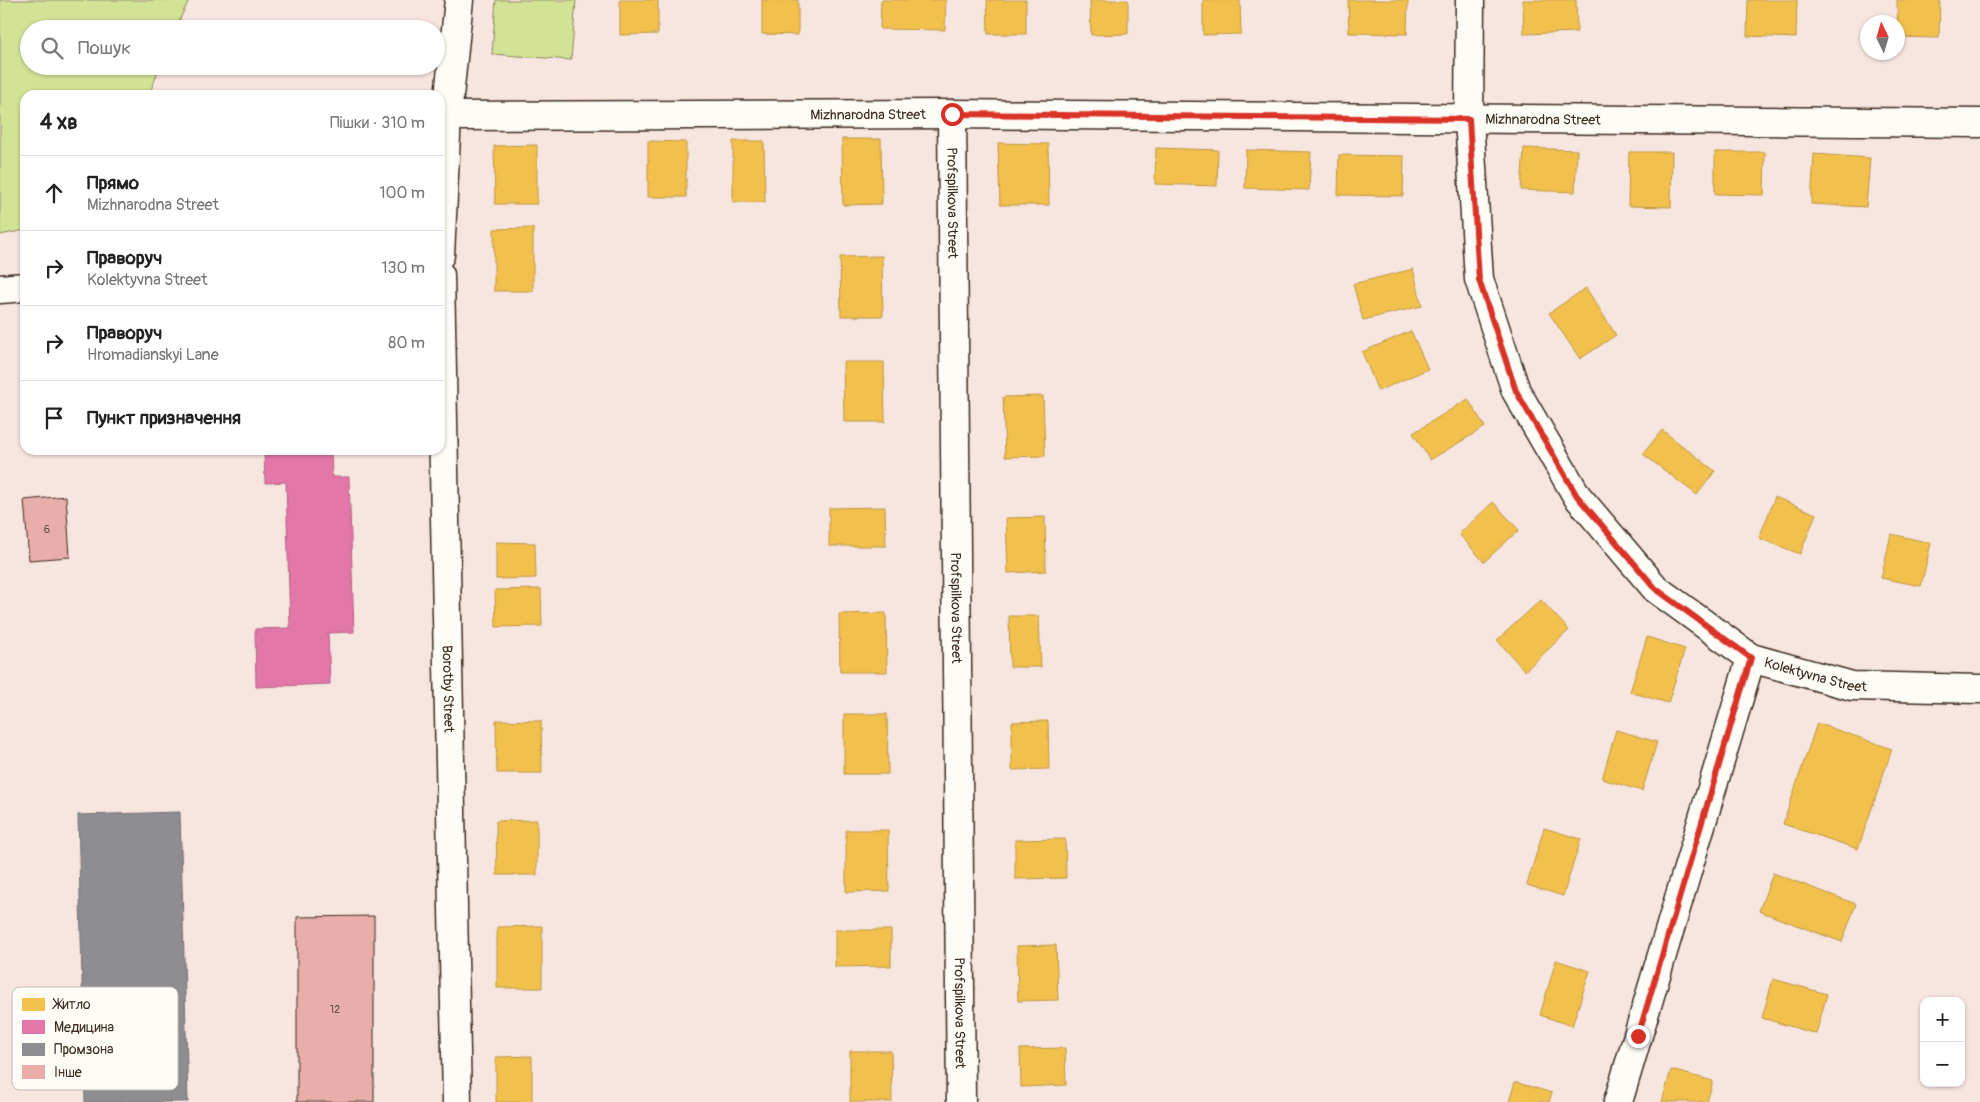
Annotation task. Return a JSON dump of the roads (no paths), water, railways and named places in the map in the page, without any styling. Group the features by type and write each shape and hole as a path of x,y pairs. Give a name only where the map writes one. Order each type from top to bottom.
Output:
{"street":[{"path":"445,156 447,116 459,0"},
{"name":"Kolektyvna Street","path":"1470,0 1469,119 1479,280 1516,391 1577,496 1656,589 1751,658 1852,686 1980,689"},
{"name":"Mizhnarodna Street","path":"447,116 952,114 1980,122"},
{"name":"Profspilkova Street","path":"952,114 961,1102"},
{"path":"0,289 20,287"},
{"name":"Borotby Street","path":"444,455 457,1102"},
{"path":"1618,1102 1751,658"}]}
